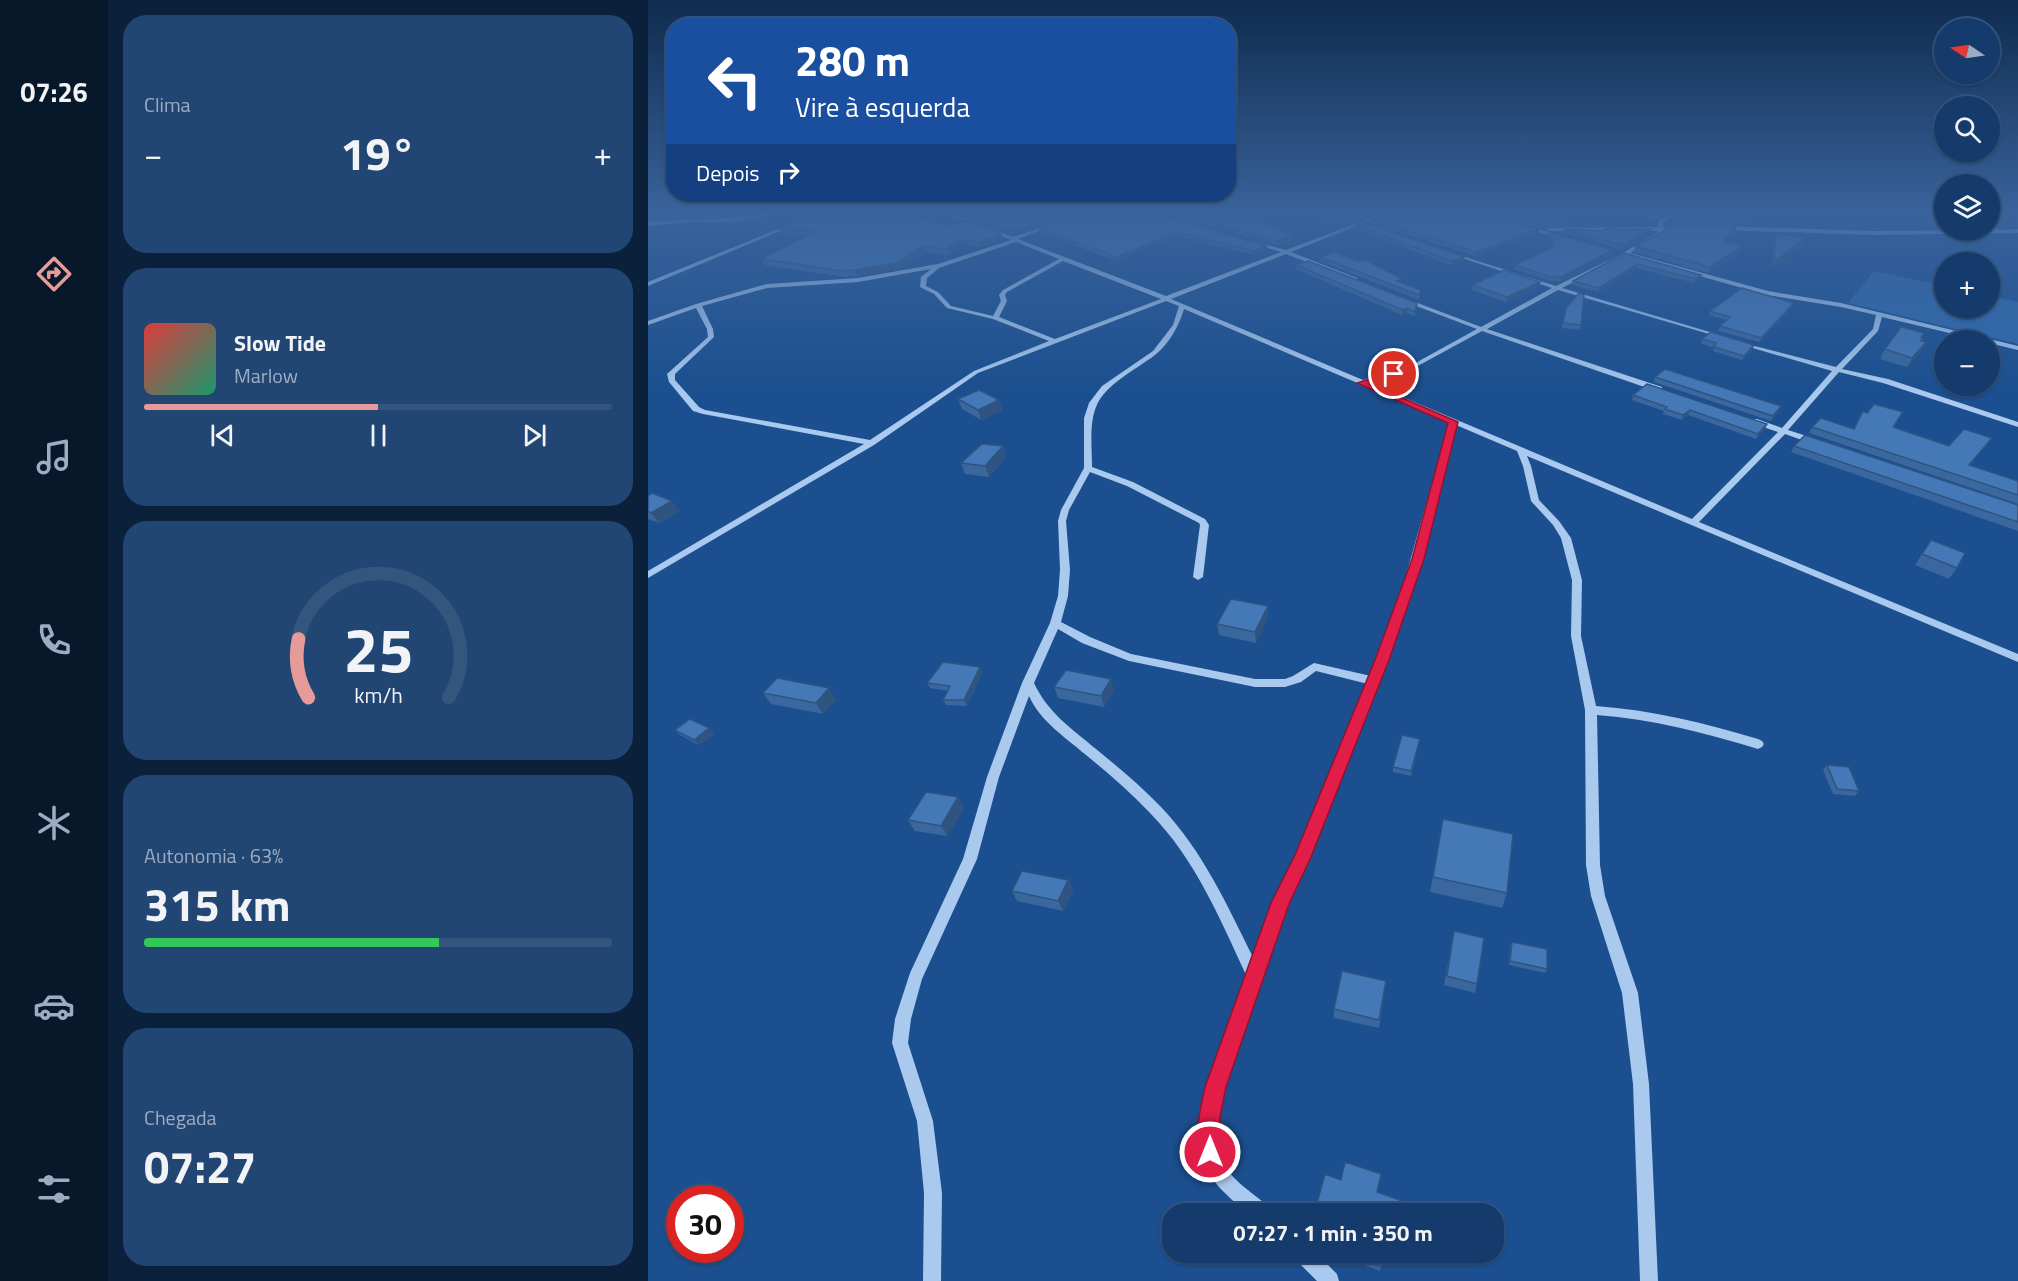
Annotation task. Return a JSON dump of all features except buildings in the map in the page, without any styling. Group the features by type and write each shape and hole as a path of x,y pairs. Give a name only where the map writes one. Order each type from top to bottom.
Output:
{"street":[{"path":"648,284 673,274"},
{"path":"648,323 698,305 773,285 858,280 894,274"},
{"path":"928,274 924,277 923,287 936,293 949,307 995,318 1057,342"},
{"path":"995,318 1004,301 1002,295 1005,291 1036,274"},
{"path":"1104,274 2018,658"},
{"path":"649,573 871,443 967,376 1231,274"},
{"path":"1341,274 1367,284"},
{"path":"1514,274 1837,370 1886,381 2018,425"},
{"path":"1362,383 1412,367 1585,274"},
{"path":"1697,274 1767,293 1841,305 2018,348"},
{"path":"1397,296 1482,329 1671,393"},
{"path":"698,305 710,329 711,337 671,374 672,380 696,409 871,443"},
{"path":"932,1281 933,1193 925,1121 900,1043 903,1019 915,978 970,859 993,777 1028,683 1055,623 1063,596 1065,570 1062,522 1065,510 1088,468 1088,418 1093,403 1105,388 1155,352 1176,325 1182,305"},
{"path":"1695,521 1783,431 1876,330 1880,314"},
{"path":"1749,420 1827,446"},
{"path":"1252,1203 1220,1174 1210,1152 1210,1117 1215,1087 1280,903 1302,857 1374,681 1418,559 1453,422"},
{"path":"1520,450 1527,466 1535,501 1556,523 1566,538 1577,580 1576,636 1591,710 1593,865 1598,896 1630,993 1641,1084 1649,1281"},
{"path":"1088,468 1130,484 1202,521 1205,525 1198,577"},
{"path":"1055,623 1086,640 1129,657 1254,683 1286,683 1297,680 1314,667 1374,681"},
{"path":"1028,683 1036,700 1050,718 1158,812 1184,843 1217,895 1255,977"},
{"path":"1591,710 1662,717 1758,744"},
{"path":"1313,1263 1330,1281"}],"shaded area":[{"path":"1872,274 1887,274 1934,284 1934,318 2000,318 2000,298 2018,302 2018,344 2000,340 2000,330 1960,330 1848,303"}],"route":[{"path":"1210,1152 1210,1117 1215,1087 1280,903 1302,857 1382,660 1418,559 1453,422 1362,383 1394,374"}]}
